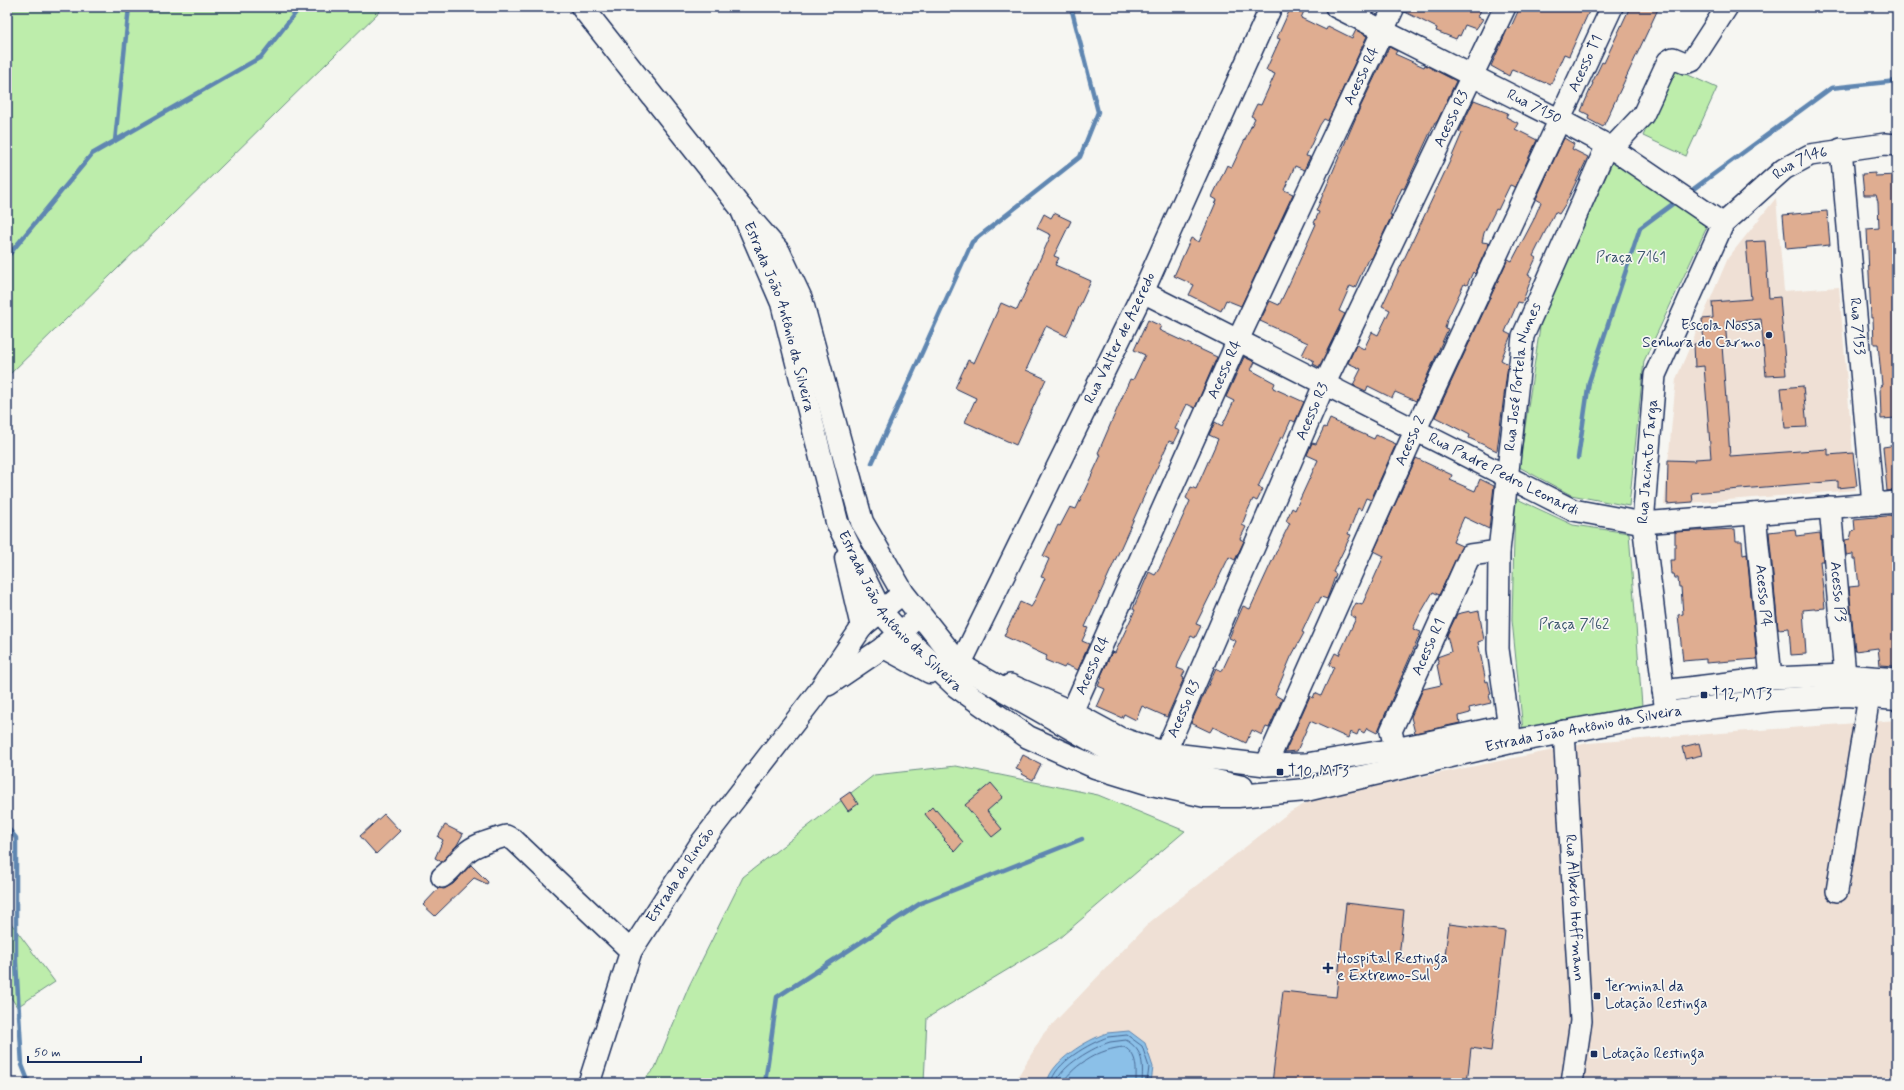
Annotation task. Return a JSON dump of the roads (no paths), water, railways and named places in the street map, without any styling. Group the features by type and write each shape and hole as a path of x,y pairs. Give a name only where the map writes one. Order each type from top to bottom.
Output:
{"main road":[{"name":"Estrada João Antônio da Silveira","path":"582,7 740,208 779,252 801,299 862,522 903,593 962,674 1028,737 1095,767 1147,783 1206,796 1238,796 1306,790 1398,758 1510,734 1564,731 1666,713 1780,700 1847,695 1897,698"},
{"name":"Estrada João Antônio da Silveira","path":"740,208 782,303 837,522 881,612 892,640 962,674 1117,745 1211,780 1275,792"},
{"path":"837,522 862,628"}],"street":[{"name":"Rua Valter de Azeredo","path":"962,674 1144,292 1271,7"},
{"name":"Rua 7150","path":"1336,7 1560,120 1609,147 1723,224"},
{"name":"Acesso R4","path":"1072,712 1238,340 1394,7"},
{"name":"Acesso R3","path":"1165,753 1324,384 1505,7"},
{"name":"Acesso T1","path":"1560,120 1612,7"},
{"name":"Rua José Portela Nunes","path":"1510,734 1498,649 1499,551 1523,336 1609,147 1643,114 1668,61 1673,58 1685,63 1692,61 1727,7"},
{"name":"Acesso 2","path":"1266,765 1415,431 1560,120"},
{"name":"Rua 7146","path":"1723,224 1784,169 1810,155 1840,149 1885,144 1897,145"},
{"name":"Rua 7153","path":"1840,149 1873,504"},
{"name":"Rua Jacinto Targa","path":"1666,713 1643,523 1655,375 1723,224"},
{"name":"Rua Padre Pedro Leonardi","path":"1144,292 1506,478 1573,510 1643,523 1897,502"},
{"name":"Acesso P3","path":"1830,507 1845,675"},
{"name":"Acesso P4","path":"1755,514 1771,678"},
{"name":"Acesso R1","path":"1398,758 1391,731 1470,555 1499,551"},
{"name":"Estrada do Rincão","path":"589,1083 631,951 701,843 818,692 862,628 903,593"},
{"name":"Estrada do Rincão","path":"818,692 892,640 920,615"},
{"name":"Estrada João Antônio da Silveira","path":"962,674 1016,686 1072,712 1117,745 1165,753 1266,765 1398,758"},
{"name":"Estrada João Antônio da Silveira","path":"1663,691 1771,678 1845,675 1897,679"},
{"path":"1836,891 1870,697"},
{"name":"Rua Alberto Hoffmann","path":"1564,731 1581,1021 1572,1083"},
{"path":"1306,764 1306,790"},
{"path":"442,877 450,871 466,852 480,845 506,836 514,840 631,951"}],"water":[{"path":"1129,1031 1145,1043 1153,1067 1151,1083 1047,1083 1055,1067 1062,1059 1080,1046 1107,1033"}],"waterway":[{"path":"115,141 129,7"},
{"path":"7,257 92,154 261,57 300,7"},
{"path":"872,463 972,242 1080,157 1098,112 1071,7"},
{"path":"1688,193 1831,88 1897,81"},
{"path":"1578,458 1589,382 1640,228 1678,200"},
{"path":"7,827 16,838 16,962 22,1065 29,1083"},
{"path":"765,1083 777,997 921,903 1082,839"}],"place":[{"name":"Escola Nossa Senhora do Carmo","path":"1769,335"},
{"name":"T12, MT3","path":"1704,695"},
{"name":"T10, MT3","path":"1280,772"},
{"name":"Hospital Restinga e Extremo-Sul","path":"1328,968"},
{"name":"Terminal da Lotação Restinga","path":"1597,996"},
{"name":"Lotação Restinga","path":"1594,1054"}],"park label":[{"name":"Praça 7161","path":"1631,258"},
{"name":"Praça 7162","path":"1574,625"}]}
